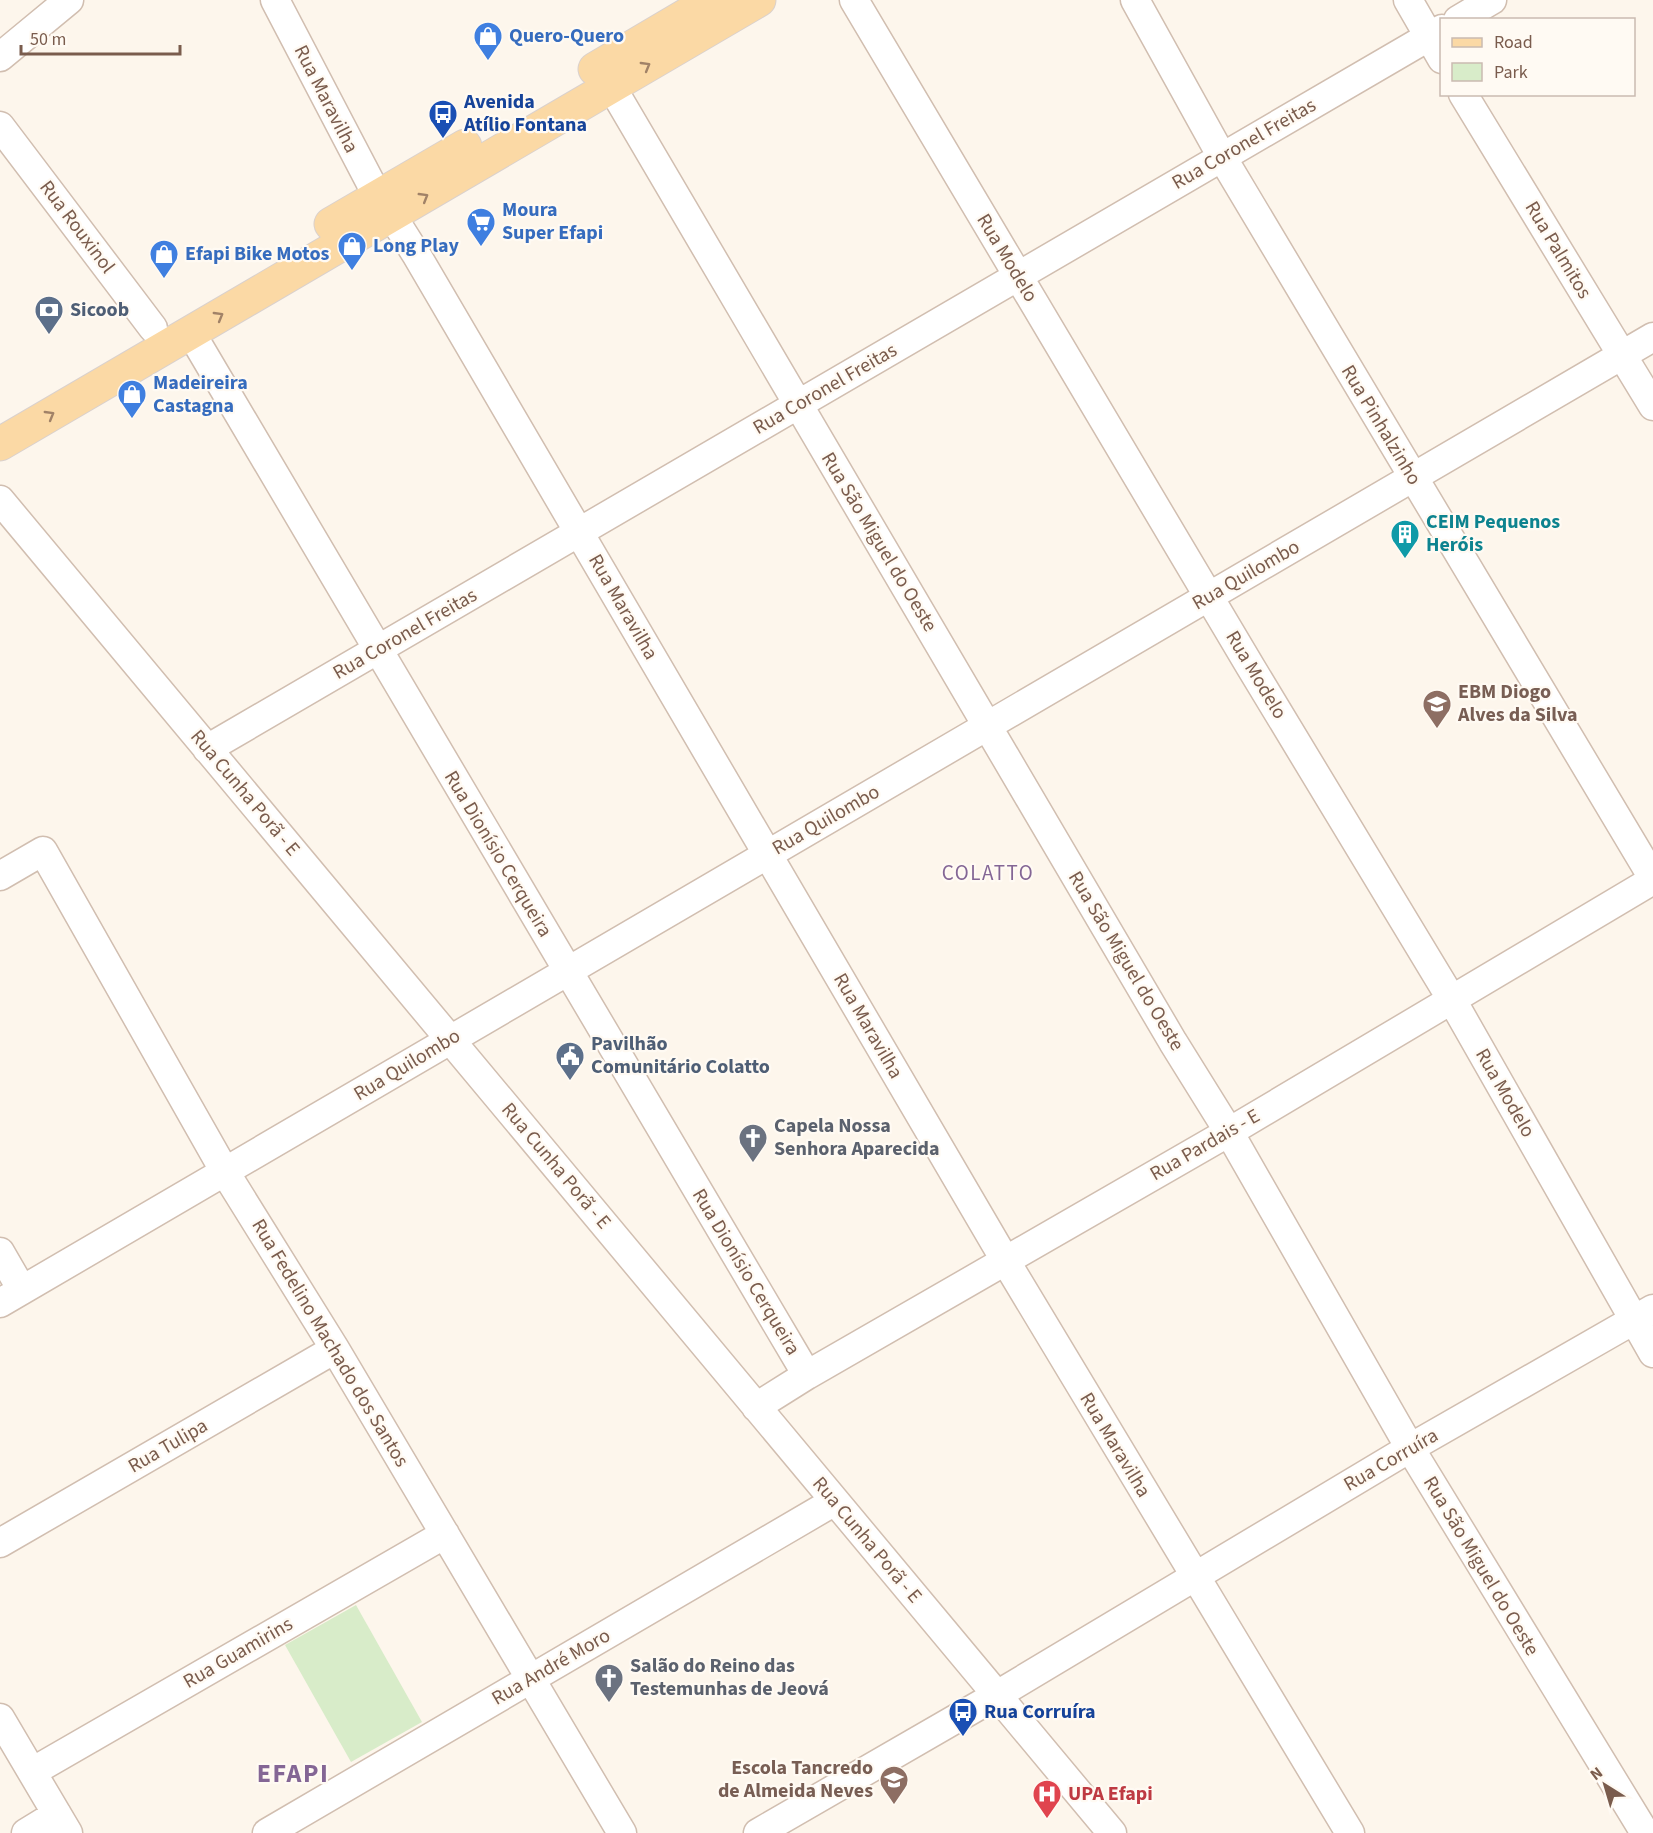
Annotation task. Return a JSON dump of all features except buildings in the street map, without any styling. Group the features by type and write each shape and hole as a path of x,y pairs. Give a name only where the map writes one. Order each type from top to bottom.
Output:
{"main road":[{"path":"0,444 190,333 385,206 712,0"},
{"path":"0,418 153,328 611,86 759,0"}],"street":[{"path":"0,57 69,0"},
{"name":"Rua Maravilha","path":"275,0 385,206 416,254 1005,1260 1350,1833"},
{"name":"Rua Modelo","path":"854,0 1208,596 1643,1315 1653,1353"},
{"name":"Rua Pinhalzinho","path":"1134,0 1222,157 1653,879"},
{"path":"1408,0 1437,42"},
{"path":"1461,18 1492,0"},
{"name":"Rua Coronel Freitas","path":"207,749 1222,157 1437,42"},
{"name":"Rua São Miguel do Oeste","path":"611,86 1173,1042 1229,1132 1410,1448 1645,1833"},
{"name":"Rua Palmitos","path":"1464,96 1653,406"},
{"name":"Rua Rouxinol","path":"0,126 153,328"},
{"name":"Rua Dionísio Cerqueira","path":"190,333 807,1375"},
{"name":"Rua Quilombo","path":"11,1297 1653,337"},
{"name":"Rua Cunha Porã - E","path":"0,500 1112,1833"},
{"name":"Rua Fedelino Machado dos Santos","path":"0,876 43,851 225,1172 335,1349 622,1833"},
{"name":"Rua Pardais - E","path":"756,1407 807,1375 1229,1132 1653,879"},
{"path":"0,1252 11,1297"},
{"name":"Rua Corruíra","path":"758,1833 997,1695 1410,1448 1643,1315"},
{"name":"Rua Tulipa","path":"0,1543 335,1349"},
{"name":"Rua André Moro","path":"267,1833 835,1501"},
{"name":"Rua Guamirins","path":"32,1772 445,1534"},
{"path":"0,1718 62,1824 26,1833"}],"green space":[{"path":"356,1605 422,1722 351,1762 285,1645"}],"place":[{"name":"Quero-Quero","path":"488,62"},
{"name":"Avenida Atílio Fontana","path":"443,140"},
{"name":"Moura Super Efapi","path":"481,248"},
{"name":"Long Play","path":"352,272"},
{"name":"Efapi Bike Motos","path":"164,280"},
{"name":"Sicoob","path":"49,336"},
{"name":"Madeireira Castagna","path":"132,420"},
{"name":"CEIM Pequenos Heróis","path":"1405,560"},
{"name":"EBM Diogo Alves da Silva","path":"1437,730"},
{"name":"Pavilhão Comunitário Colatto","path":"570,1082"},
{"name":"Capela Nossa Senhora Aparecida","path":"753,1164"},
{"name":"Salão do Reino das Testemunhas de Jeová","path":"609,1704"},
{"name":"Rua Corruíra","path":"963,1738"},
{"name":"Escola Tancredo de Almeida Neves","path":"894,1806"},
{"name":"UPA Efapi","path":"1047,1820"}],"district":[{"name":"COLATTO","path":"988,873"},
{"name":"EFAPI","path":"293,1773"}]}
